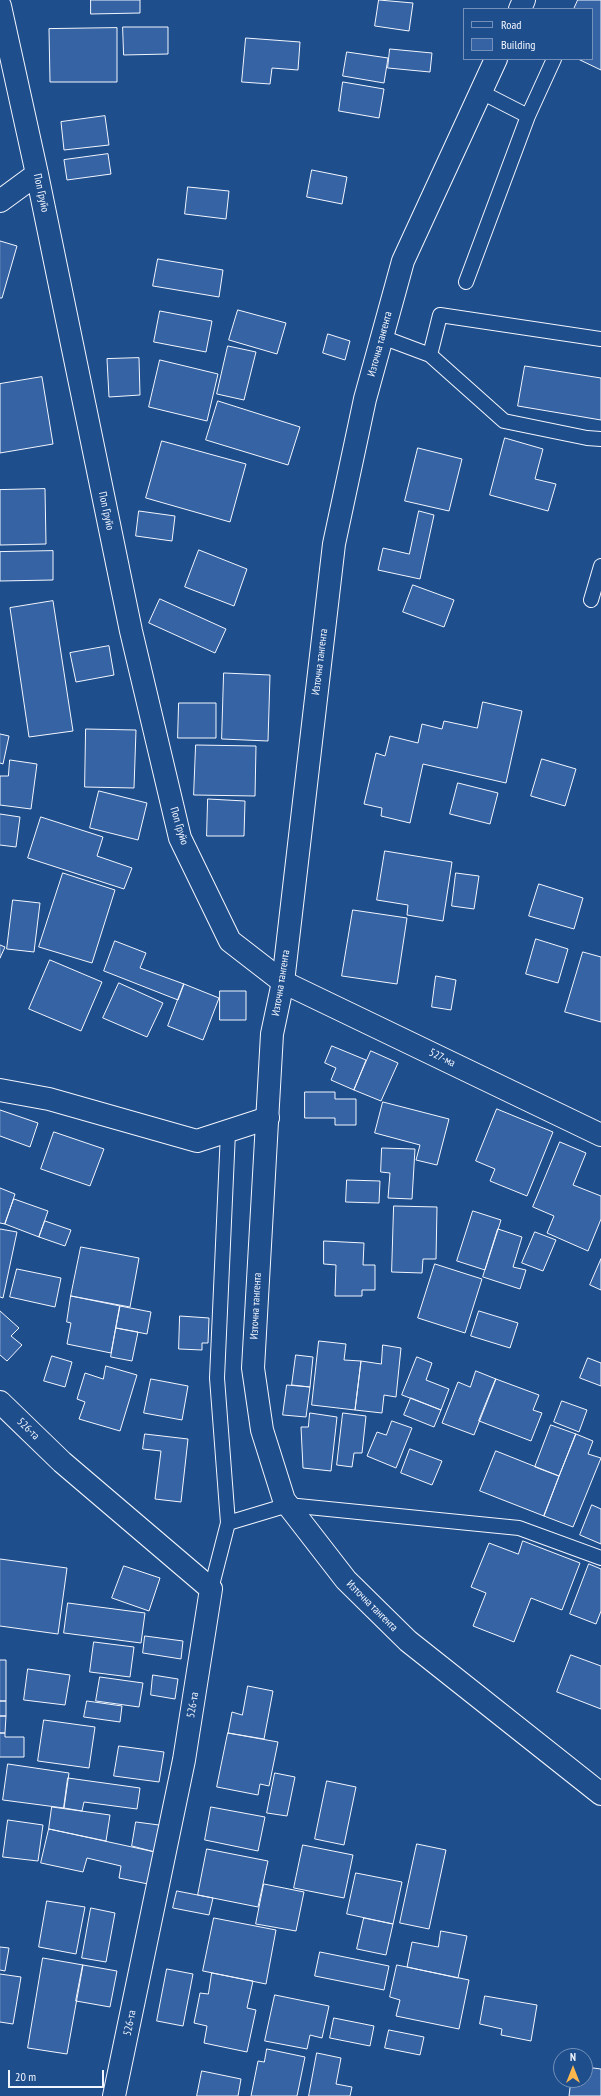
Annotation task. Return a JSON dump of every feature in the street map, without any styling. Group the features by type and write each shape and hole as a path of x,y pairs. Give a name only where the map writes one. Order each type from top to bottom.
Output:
{"street":[{"name":"Поп Груйо","path":"0,6 37,174 131,631 180,838 230,941 282,982"},
{"name":"Източна тангента","path":"496,60 403,260 365,399 334,544 282,982 272,1034 253,1368 262,1430 284,1500 346,1580 408,1641 601,1794"},
{"path":"0,201 37,174"},
{"name":"527-ма","path":"282,982 601,1135"},
{"path":"0,1090 49,1099 197,1141 268,1118"},
{"name":"526-та","path":"0,1402 62,1462 211,1589 184,1760 114,2096"}],"lane":[{"path":"466,282 528,116 554,60"},
{"path":"481,92 528,116"},
{"path":"430,355 440,315 601,339"},
{"path":"382,337 430,355 504,421 587,438 601,439"},
{"path":"591,600 601,566"},
{"path":"211,1589 228,1523 216,1378 228,1132"},
{"path":"228,1523 288,1504 519,1528 601,1558"}],"building":[{"path":"91,0 140,0 140,13 91,14"},
{"path":"379,0 413,3 409,31 375,26"},
{"path":"578,0 601,0 601,70 580,60 593,60 593,8 574,8"},
{"path":"123,27 168,27 168,54 124,55"},
{"path":"117,28 117,82 50,82 49,29"},
{"path":"246,38 300,42 298,70 272,68 270,84 242,82"},
{"path":"390,49 432,53 430,72 388,68"},
{"path":"347,52 388,58 384,83 343,76"},
{"path":"343,82 384,89 379,118 339,111"},
{"path":"105,116 109,145 64,150 61,122"},
{"path":"108,154 111,174 67,180 64,160"},
{"path":"312,170 347,177 342,204 307,197"},
{"path":"188,187 229,191 226,219 185,214"},
{"path":"0,241 17,246 2,298 0,298"},
{"path":"158,259 223,270 219,297 153,286"},
{"path":"238,310 286,323 277,354 229,340"},
{"path":"160,311 212,321 206,352 154,342"},
{"path":"328,334 350,341 345,360 323,353"},
{"path":"228,346 256,352 244,400 217,394"},
{"path":"139,358 140,395 109,397 107,359"},
{"path":"160,360 218,374 207,421 149,407"},
{"path":"525,366 601,378 601,420 518,406"},
{"path":"42,377 53,444 0,453 0,384"},
{"path":"218,401 300,427 288,465 206,440"},
{"path":"505,438 543,449 535,479 556,484 548,511 490,495"},
{"path":"162,441 246,464 230,522 146,498"},
{"path":"418,448 462,459 449,511 405,501"},
{"path":"45,489 46,544 0,545 0,490"},
{"path":"139,511 175,516 172,541 136,536"},
{"path":"419,511 434,515 420,579 378,570 383,548 409,554"},
{"path":"199,550 247,569 234,606 185,587"},
{"path":"53,551 53,580 0,581 0,552"},
{"path":"413,585 454,600 444,627 403,612"},
{"path":"160,599 226,629 215,653 149,623"},
{"path":"53,601 73,731 29,737 10,608"},
{"path":"109,646 114,675 76,682 70,653"},
{"path":"224,673 270,675 268,741 222,739"},
{"path":"483,702 522,711 506,783 423,764 410,823 381,816 382,808 364,804 376,753 385,756 390,736 418,743 422,724 442,729 444,721 477,728"},
{"path":"179,703 216,703 216,738 178,738"},
{"path":"86,729 136,730 134,788 85,787"},
{"path":"0,734 9,736 3,764 0,763"},
{"path":"196,745 256,746 255,796 194,795"},
{"path":"542,759 576,769 565,806 531,796"},
{"path":"10,760 37,764 31,809 0,805 0,776 8,776"},
{"path":"458,783 498,793 490,824 450,814"},
{"path":"99,791 147,803 138,840 90,828"},
{"path":"208,799 245,801 244,836 207,836"},
{"path":"0,814 20,817 16,847 0,845"},
{"path":"41,817 103,837 97,856 132,868 124,889 28,858"},
{"path":"385,851 452,862 443,921 407,915 408,905 377,900"},
{"path":"63,873 115,890 92,963 39,947"},
{"path":"456,873 479,876 474,909 452,906"},
{"path":"539,884 583,898 574,929 529,916"},
{"path":"13,900 40,903 34,952 7,949"},
{"path":"353,910 407,918 397,984 342,976"},
{"path":"536,939 568,949 558,983 526,974"},
{"path":"115,941 146,953 140,968 184,984 178,1000 104,971"},
{"path":"0,945 5,947 0,958"},
{"path":"583,952 601,957 601,1022 565,1012"},
{"path":"50,960 102,982 81,1031 29,1009"},
{"path":"436,976 456,980 451,1010 432,1007"},
{"path":"119,983 163,1003 147,1037 103,1018"},
{"path":"184,984 219,998 203,1040 168,1026"},
{"path":"220,991 246,991 246,1020 220,1020"},
{"path":"332,1046 366,1060 354,1090 331,1080 336,1068 325,1063"},
{"path":"371,1051 398,1063 381,1101 354,1090"},
{"path":"305,1092 335,1092 335,1099 356,1099 356,1125 335,1125 335,1118 305,1118"},
{"path":"383,1102 449,1119 437,1165 416,1160 420,1145 375,1133"},
{"path":"497,1109 553,1132 527,1196 490,1181 495,1169 476,1161"},
{"path":"0,1110 38,1123 30,1147 0,1136"},
{"path":"54,1132 104,1149 90,1186 41,1169"},
{"path":"560,1142 586,1153 573,1185 601,1196 601,1219 588,1251 547,1233 554,1216 533,1207"},
{"path":"382,1148 415,1149 412,1199 388,1198 390,1173 381,1172"},
{"path":"347,1180 380,1181 379,1203 346,1202"},
{"path":"0,1188 15,1194 5,1224 0,1223"},
{"path":"14,1199 48,1211 39,1237 5,1224"},
{"path":"394,1206 437,1207 436,1259 423,1259 422,1273 392,1272"},
{"path":"473,1211 501,1220 485,1270 457,1261"},
{"path":"45,1221 71,1230 65,1246 39,1237"},
{"path":"0,1229 17,1232 3,1298 0,1297"},
{"path":"498,1229 522,1237 513,1267 526,1270 520,1289 483,1277"},
{"path":"535,1232 556,1240 543,1271 522,1263"},
{"path":"324,1241 364,1243 363,1265 375,1265 375,1290 362,1290 362,1296 335,1296 336,1265 324,1264"},
{"path":"81,1247 139,1258 130,1307 71,1296"},
{"path":"601,1259 601,1290 590,1285"},
{"path":"435,1264 482,1279 465,1333 418,1318"},
{"path":"17,1269 61,1278 55,1307 10,1297"},
{"path":"71,1296 120,1306 111,1353 67,1344 71,1323 67,1322"},
{"path":"120,1306 151,1312 147,1334 116,1328"},
{"path":"0,1311 19,1328 11,1336 22,1345 7,1361 0,1355"},
{"path":"479,1311 518,1323 510,1348 471,1336"},
{"path":"180,1316 209,1318 208,1343 202,1343 202,1350 179,1349"},
{"path":"116,1328 138,1332 132,1361 111,1357"},
{"path":"319,1341 346,1344 344,1360 361,1361 355,1410 312,1405"},
{"path":"383,1345 401,1348 396,1397 384,1395 382,1413 355,1410 361,1361 381,1364"},
{"path":"296,1355 313,1357 310,1387 292,1385"},
{"path":"52,1356 72,1362 65,1387 44,1381"},
{"path":"417,1357 432,1363 426,1380 449,1389 441,1410 402,1395"},
{"path":"588,1358 601,1363 601,1386 580,1378"},
{"path":"106,1366 137,1375 120,1431 79,1419 85,1402 77,1399 85,1373 103,1379"},
{"path":"476,1371 496,1379 474,1435 442,1423 458,1382 470,1387"},
{"path":"151,1379 188,1386 182,1420 144,1413"},
{"path":"496,1379 539,1395 533,1410 542,1413 531,1441 479,1421"},
{"path":"287,1385 310,1387 306,1417 283,1415"},
{"path":"411,1398 441,1410 434,1427 404,1415"},
{"path":"562,1401 587,1410 579,1432 554,1422"},
{"path":"310,1413 337,1417 331,1471 303,1468 301,1427 308,1427"},
{"path":"343,1413 366,1416 362,1453 354,1453 352,1467 337,1465"},
{"path":"392,1421 412,1428 396,1468 367,1456 377,1432 386,1435"},
{"path":"551,1425 576,1434 559,1476 535,1467"},
{"path":"145,1434 188,1439 181,1502 155,1499 161,1451 143,1449"},
{"path":"576,1434 593,1441 588,1454 601,1458 573,1527 544,1516"},
{"path":"410,1449 442,1461 432,1485 401,1473"},
{"path":"496,1451 559,1476 544,1516 480,1491"},
{"path":"592,1505 601,1509 601,1544 580,1535"},
{"path":"523,1541 580,1563 562,1610 531,1598 514,1642 473,1626 486,1593 471,1587 489,1543 518,1554"},
{"path":"0,1559 67,1568 58,1634 0,1626"},
{"path":"589,1564 601,1569 601,1611 596,1624 570,1614"},
{"path":"124,1566 160,1578 149,1611 112,1598"},
{"path":"68,1603 145,1613 141,1643 64,1633"},
{"path":"145,1636 183,1641 181,1659 143,1653"},
{"path":"94,1642 134,1647 130,1677 90,1672"},
{"path":"571,1655 601,1666 601,1709 557,1692"},
{"path":"0,1660 6,1660 6,1701 0,1701"},
{"path":"28,1669 70,1675 65,1705 24,1700"},
{"path":"153,1675 178,1679 175,1699 151,1695"},
{"path":"100,1677 143,1683 139,1707 96,1701"},
{"path":"248,1686 273,1691 264,1739 228,1733 232,1712 242,1715"},
{"path":"0,1701 6,1701 6,1716 0,1716"},
{"path":"87,1701 122,1706 120,1722 84,1717"},
{"path":"0,1716 6,1716 5,1733 0,1733"},
{"path":"44,1720 95,1727 89,1768 38,1761"},
{"path":"0,1733 5,1733 5,1737 24,1737 24,1757 0,1757"},
{"path":"228,1733 278,1742 269,1786 260,1784 258,1795 217,1787"},
{"path":"119,1746 164,1752 159,1782 114,1776"},
{"path":"8,1764 69,1773 64,1808 3,1800"},
{"path":"275,1773 295,1777 287,1816 267,1813"},
{"path":"68,1778 140,1788 137,1809 84,1802 82,1811 64,1808"},
{"path":"327,1781 356,1787 344,1845 315,1839"},
{"path":"52,1807 110,1815 106,1841 49,1829"},
{"path":"211,1807 265,1817 258,1851 205,1840"},
{"path":"8,1820 43,1825 38,1861 3,1857"},
{"path":"136,1822 159,1825 155,1852 132,1846"},
{"path":"49,1829 155,1852 148,1884 119,1878 121,1866 87,1858 83,1872 41,1863"},
{"path":"417,1844 446,1850 429,1929 400,1923"},
{"path":"303,1845 353,1855 344,1898 294,1888"},
{"path":"207,1849 268,1861 258,1907 198,1895"},
{"path":"356,1873 402,1882 393,1924 347,1914"},
{"path":"264,1884 304,1892 296,1931 256,1924"},
{"path":"177,1891 213,1898 209,1915 173,1908"},
{"path":"47,1901 85,1907 76,1954 39,1947"},
{"path":"91,1908 115,1913 106,1962 82,1958"},
{"path":"214,1918 276,1930 266,1984 203,1971"},
{"path":"364,1918 393,1924 386,1955 357,1949"},
{"path":"441,1931 467,1936 458,1978 407,1967 412,1942 438,1947"},
{"path":"0,1947 9,1948 5,1971 0,1970"},
{"path":"320,1952 389,1966 384,1990 315,1976"},
{"path":"43,1958 83,1965 67,2054 28,2048"},
{"path":"83,1965 117,1971 110,2007 76,2001"},
{"path":"397,1965 469,1980 459,2029 396,2016 400,2000 390,1997"},
{"path":"167,1969 193,1974 183,2026 157,2021"},
{"path":"212,1973 253,1981 247,2008 256,2010 247,2052 204,2043 207,2026 194,2023 200,1993 208,1994"},
{"path":"0,1974 21,1977 13,2024 0,2022"},
{"path":"275,1995 329,2006 322,2038 310,2035 307,2049 265,2041"},
{"path":"485,1996 537,2005 531,2041 501,2035 502,2029 480,2024"},
{"path":"334,2018 374,2026 370,2046 330,2038"},
{"path":"389,2030 424,2037 420,2055 385,2048"},
{"path":"267,2049 305,2057 297,2096 251,2096 258,2061 264,2062"},
{"path":"317,2053 341,2058 336,2084 352,2087 350,2096 309,2096"},
{"path":"593,2068 601,2069 601,2096 569,2096 570,2088 593,2088"},
{"path":"202,2071 241,2079 238,2096 197,2096"}]}
